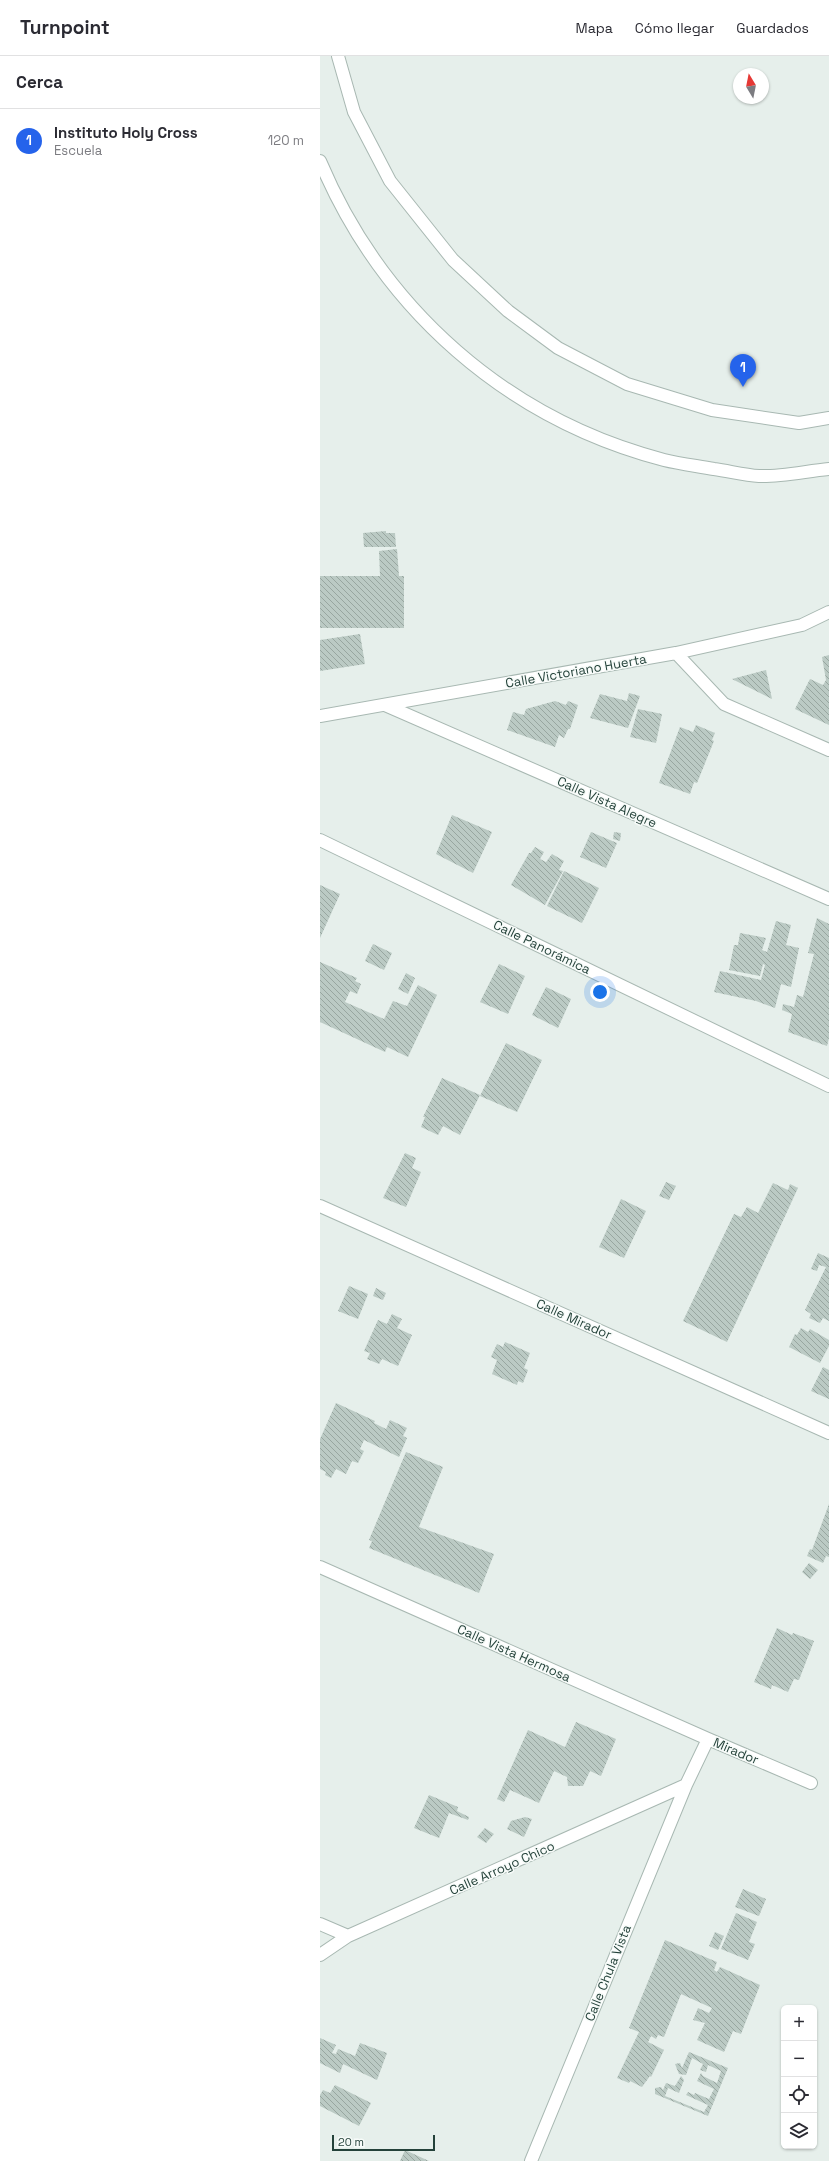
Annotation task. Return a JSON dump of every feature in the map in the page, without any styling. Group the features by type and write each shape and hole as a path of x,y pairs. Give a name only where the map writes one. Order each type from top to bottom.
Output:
{"street":[{"path":"338,56 354,112 390,181 453,260 508,311 558,348 627,384 712,410 799,423 829,418"},
{"path":"320,161 358,238 396,288 441,338 469,362 533,407 593,437 664,460 760,476 829,469"},
{"name":"Calle Victoriano Huerta","path":"320,716 676,653 802,625 829,612"},
{"path":"676,653 724,704 829,750"},
{"name":"Calle Vista Alegre","path":"384,705 829,899"},
{"name":"Calle Panorámica","path":"320,840 829,1086"},
{"name":"Calle Mirador","path":"320,1206 829,1433"},
{"name":"Calle Vista Hermosa","path":"320,1567 708,1740"},
{"name":"Mirador","path":"686,1785 708,1740 811,1783"},
{"name":"Calle Arroyo Chico","path":"320,1955 348,1936 686,1785"},
{"name":"Calle Chula Vista","path":"531,2161 686,1785"},
{"path":"320,1924 348,1936"}],"building":[{"path":"386,531 386,533 395,533 396,547 364,547 363,533"},
{"path":"397,549 399,576 404,576 404,628 320,628 320,576 380,576 379,551"},
{"path":"360,634 365,664 320,671 320,640"},
{"path":"829,655 829,725 795,709 810,679 823,685 826,680 822,657"},
{"path":"766,670 772,699 732,679"},
{"path":"629,693 640,696 628,728 590,718 600,694 627,701"},
{"path":"555,701 566,705 568,701 578,705 570,729 568,729 564,738 559,735 555,747 507,730 513,712 524,715 526,709"},
{"path":"638,709 662,714 656,743 630,737"},
{"path":"696,725 715,733 712,740 714,741 697,783 694,782 690,794 659,783 680,727 693,732"},
{"path":"452,815 492,832 473,873 436,854"},
{"path":"591,832 617,843 606,868 580,857"},
{"path":"614,832 621,833 620,841 613,839"},
{"path":"535,847 544,852 540,859 546,862 552,854 564,861 559,870 563,871 545,905 511,885 529,853 531,853"},
{"path":"564,871 599,888 582,923 547,906"},
{"path":"320,885 340,894 320,938"},
{"path":"817,918 829,924 829,1038 827,1046 788,1032 792,1014 782,1010 783,1004 794,1007 797,995 803,997 814,954 808,953"},
{"path":"776,921 791,925 786,945 799,948 791,987 781,984 775,1008 756,1001 714,992 720,971 761,980 765,965 763,964 760,976 729,970 734,945 738,945 740,933 766,938 762,950 767,952"},
{"path":"373,944 392,953 384,970 365,961"},
{"path":"320,962 357,978 355,981 361,984 357,994 350,991 345,1002 384,1019 393,1001 407,1006 418,985 437,995 408,1057 387,1047 385,1052 320,1022"},
{"path":"499,964 525,976 508,1014 480,1002"},
{"path":"406,973 415,978 408,994 398,989"},
{"path":"546,987 571,999 558,1028 532,1015"},
{"path":"506,1043 542,1060 517,1112 480,1096"},
{"path":"442,1078 480,1095 460,1135 443,1126 438,1135 421,1127 425,1117 423,1117"},
{"path":"405,1153 416,1158 412,1168 421,1172 406,1207 383,1198"},
{"path":"666,1182 676,1186 669,1200 659,1196"},
{"path":"773,1183 788,1190 790,1184 798,1188 727,1342 683,1321 734,1214 741,1217 747,1207 758,1213"},
{"path":"621,1199 646,1211 624,1258 599,1247"},
{"path":"818,1253 829,1258 829,1321 823,1318 820,1323 809,1318 811,1314 805,1310 826,1267 819,1265 817,1271 811,1269"},
{"path":"349,1286 368,1294 358,1319 338,1311"},
{"path":"376,1288 386,1293 383,1300 373,1296"},
{"path":"392,1314 402,1319 397,1328 412,1335 398,1366 382,1359 379,1364 367,1359 370,1353 364,1351 378,1320 387,1324"},
{"path":"801,1328 808,1332 810,1329 829,1340 829,1346 820,1363 789,1347 795,1334 797,1335"},
{"path":"505,1342 530,1353 524,1368 528,1370 523,1383 518,1381 517,1385 492,1374 497,1360 491,1357 497,1344 503,1347"},
{"path":"823,1367 829,1370 829,1399 811,1391"},
{"path":"336,1403 375,1421 374,1423 386,1429 390,1420 407,1428 403,1436 407,1438 399,1457 364,1440 360,1449 364,1451 358,1463 352,1461 346,1474 336,1469 331,1478 325,1475 326,1472 320,1469 320,1439"},
{"path":"406,1452 443,1467 419,1527 494,1554 479,1593 369,1548 372,1541 369,1540"},
{"path":"829,1504 829,1557 826,1556 823,1563 807,1556 810,1549 812,1550"},
{"path":"809,1563 818,1570 810,1579 802,1572"},
{"path":"777,1628 792,1635 793,1633 814,1641 799,1680 794,1679 788,1692 772,1685 771,1689 754,1682"},
{"path":"576,1722 616,1739 601,1776 590,1771 583,1786 568,1786 567,1777 554,1771 539,1803 510,1790 504,1802 497,1799 528,1730 565,1747"},
{"path":"429,1795 458,1807 457,1811 469,1817 468,1820 449,1813 439,1838 414,1828"},
{"path":"525,1817 532,1819 524,1837 507,1829 511,1821"},
{"path":"485,1828 494,1834 486,1843 477,1837"},
{"path":"743,1889 766,1899 759,1916 735,1907"},
{"path":"736,1913 757,1922 749,1942 755,1944 748,1960 721,1949"},
{"path":"715,1932 724,1936 718,1950 709,1946"},
{"path":"665,1940 717,1962 714,1970 717,1972 720,1967 760,1985 741,2034 733,2031 724,2052 697,2040 705,2023 693,2020 698,2008 709,2013 712,2008 681,1994 664,2037 658,2035 656,2039 651,2036 648,2042 664,2050 651,2077 650,2076 642,2087 630,2081 629,2083 617,2078 639,2032 629,2028"},
{"path":"320,2038 336,2045 332,2053 336,2054 338,2049 355,2056 360,2043 387,2053 377,2080 343,2064 340,2073 320,2063"},
{"path":"689,2052 728,2068 708,2116 655,2094 655,2088 661,2087 663,2090 666,2083 675,2086 681,2076 684,2080 679,2093 668,2088 665,2096 704,2112 708,2105 686,2095 688,2092 694,2095 695,2093 709,2099 714,2089 697,2081 701,2073 703,2076 717,2083 721,2071 708,2065 706,2072 700,2070 703,2064 692,2058 686,2075 679,2074 675,2064 680,2063 682,2068"},
{"path":"335,2085 371,2103 359,2126 320,2106 320,2095 323,2090 330,2093"},
{"path":"405,2150 429,2161 400,2161"}],"place":[{"name":"Instituto Holy Cross","path":"743,387"}]}
